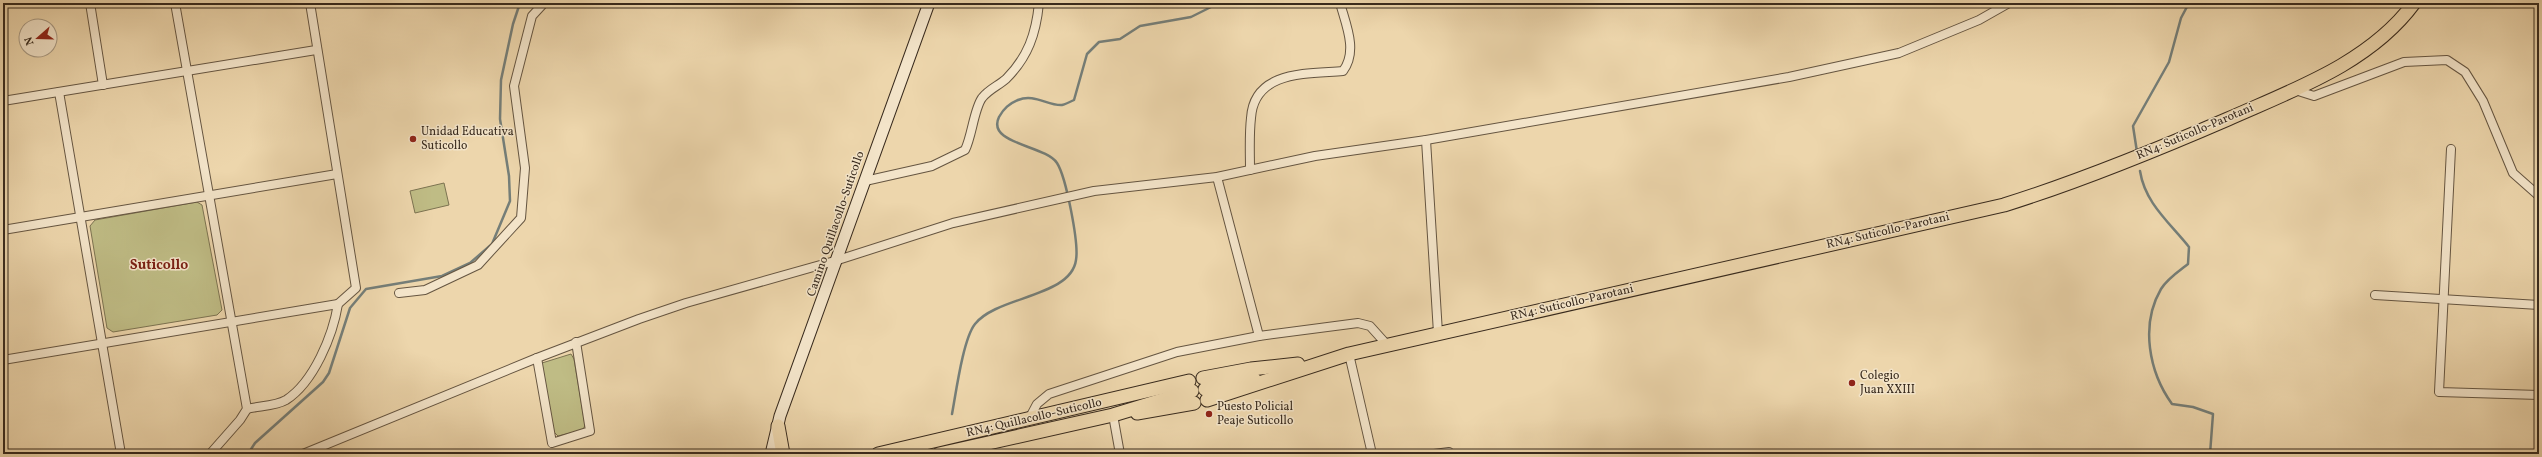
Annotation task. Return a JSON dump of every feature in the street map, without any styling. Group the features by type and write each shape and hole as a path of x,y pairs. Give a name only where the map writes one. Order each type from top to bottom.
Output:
{"highway":[{"name":"RN4: Suticollo-Parotani","path":"1322,361 1251,369 1205,389 1293,370 1322,361 1438,333 2004,205 2077,182 2294,90 2338,67 2374,43 2404,16 2414,3"},
{"name":"RN4: Quillacollo-Suticollo","path":"878,454 1029,419 1192,392 1113,415 956,452 939,454"},
{"path":"778,426 783,454"}],"main road":[{"name":"Camino Quillacollo-Suticollo","path":"771,454 778,426 929,3"}],"street":[{"path":"90,3 103,84"},
{"path":"175,3 246,409 240,420 210,454"},
{"path":"3,360 338,304 356,288 316,50 310,3"},
{"path":"399,293 425,290 478,266 521,218 525,168 514,86 532,16 544,3"},
{"path":"865,180 932,166 965,150 981,100 990,89 1005,80 1026,56 1037,27 1039,3"},
{"path":"1250,170 1251,116 1256,99 1263,89 1272,81 1283,77 1343,71 1350,62 1351,53 1347,28 1340,3"},
{"path":"303,454 576,342 686,303 838,260 953,223 1080,193 1217,177 1315,156 1426,140 1789,78 1899,53 1979,20 2009,3"},
{"path":"3,101 316,50"},
{"path":"2294,90 2314,96 2404,62 2447,60 2465,72 2484,102 2513,173 2539,196"},
{"path":"59,92 80,216 104,343 121,454"},
{"path":"1426,140 1438,333"},
{"path":"2451,149 2439,392 2539,395"},
{"path":"3,230 337,174"},
{"path":"1217,177 1259,336"},
{"path":"2375,295 2539,305"},
{"path":"246,409 285,400 311,376 335,320 338,304"},
{"path":"1029,419 1037,404 1048,394 1177,352 1259,336 1358,323 1370,326 1388,346"},
{"path":"537,358 552,443 590,432 576,342"},
{"path":"1350,354 1372,454"},
{"path":"1113,415 1120,454"},
{"path":"1434,454 1449,452"}],"shaded area":[{"path":"444,183 449,205 415,213 410,191"},
{"path":"197,202 202,205 222,310 217,315 113,332 107,328 90,226 95,220"},
{"path":"571,354 574,359 585,425 583,430 558,436 552,430 542,363"}],"waterway":[{"path":"248,454 255,443 323,382 329,373 350,308 366,289 442,276 470,263 492,244 510,201 509,176 500,119 501,80 513,24 520,3"},
{"path":"952,414 967,341 975,324 985,315 999,307 1048,289 1061,282 1071,272 1076,260 1074,226 1061,170 1051,157 1008,139 1001,133 997,126 999,117 1009,105 1024,98 1035,99 1057,105 1066,104 1074,100 1087,54 1099,42 1120,39 1140,26 1191,17 1219,3"},
{"path":"2137,152 2133,126 2169,62 2181,18 2189,3"},
{"path":"2140,171 2152,203 2189,247 2188,264 2166,282 2154,303 2149,333 2153,363 2164,391 2172,404 2193,407 2213,414 2210,454"}],"place":[{"name":"Unidad Educativa Suticollo","path":"413,139"},
{"name":"Colegio Juan XXIII","path":"1852,383"},
{"name":"Puesto Policial Peaje Suticollo","path":"1209,414"}],"district":[{"name":"Suticollo","path":"159,265"}]}
